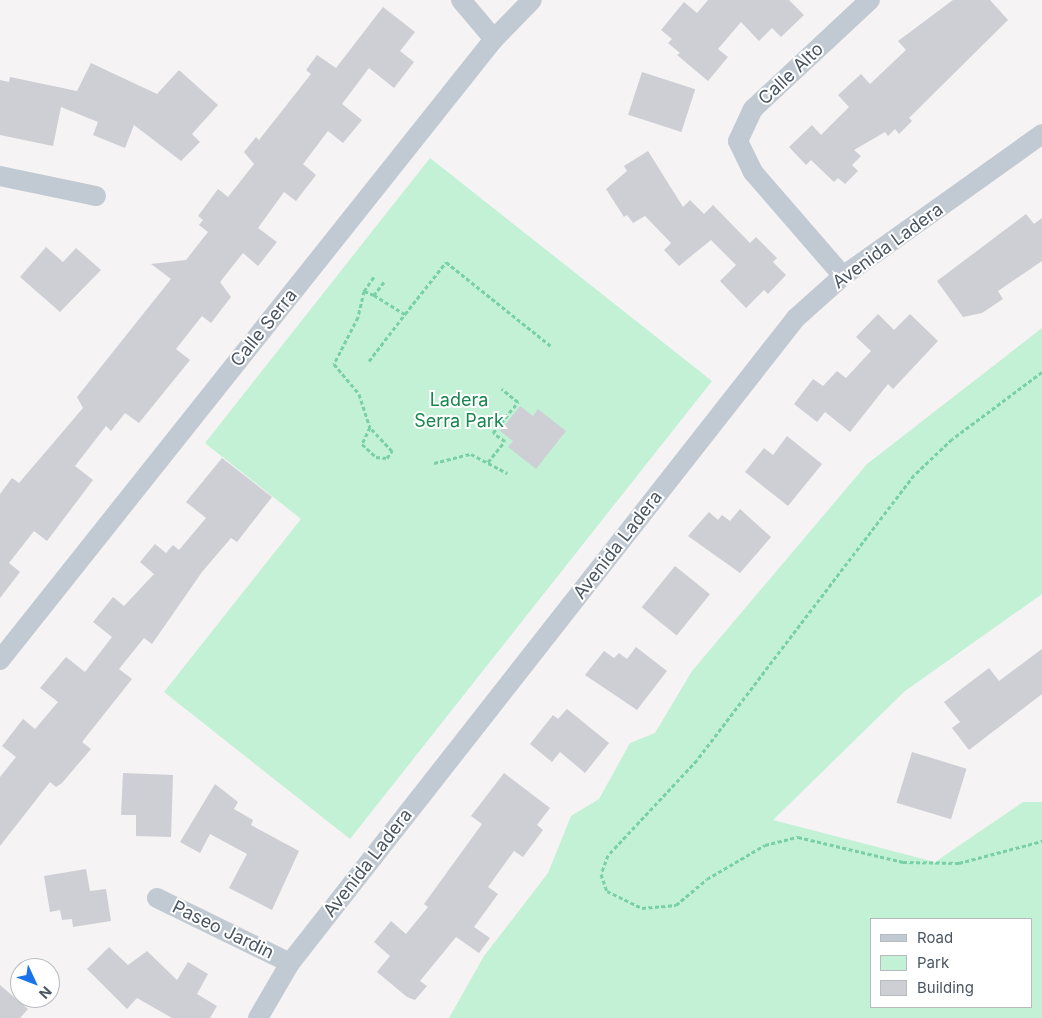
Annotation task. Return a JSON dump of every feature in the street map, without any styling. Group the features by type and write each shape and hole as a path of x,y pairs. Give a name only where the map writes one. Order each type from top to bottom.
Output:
{"street":[{"path":"461,0 494,39"},
{"name":"Calle Serra","path":"0,660 494,39 532,0"},
{"name":"Calle Alto","path":"843,276 753,172 738,141 753,109 870,0"},
{"name":"Avenida Ladera","path":"258,1018 290,963 796,318 843,276 1042,134"},
{"path":"0,176 96,196"},
{"name":"Paseo Jardin","path":"157,898 290,963"}],"path":[{"path":"369,361 446,262 551,346"},
{"path":"370,427 362,444 376,456 387,458 392,451 370,427 358,394 334,364 358,317 364,291 375,275"},
{"path":"374,294 384,282"},
{"path":"364,291 374,294 405,314"},
{"path":"1042,372 952,439 920,469 697,760 608,856 601,874 607,891 642,908 676,904 707,879 764,845 798,837 903,862 959,863 1042,841"},
{"path":"488,462 505,441 493,433 518,402 502,389"},
{"path":"434,463 471,454 506,473"}],"green space":[{"name":"Ladera Serra Park","path":"430,158 712,381 350,839 164,692 301,519 205,443"},
{"path":"1042,328 1042,594 905,691 773,820 935,862 1023,802 1042,802 1042,1018 449,1018 484,956 548,873 571,816 599,799 630,743 655,733 692,671 867,464"}],"building":[{"path":"708,0 789,0 804,15 781,37 772,28 759,41 741,22 718,49 728,57 708,81 677,55 680,53 668,43 672,39 661,30 684,2 697,13"},
{"path":"953,0 990,0 1008,20 909,118 912,121 899,134 895,129 888,136 885,132 854,150 861,156 852,165 858,171 845,184 838,178 834,182 811,160 806,165 789,147 812,125 821,135 849,107 838,95 861,74 870,84 906,50 898,41"},
{"path":"383,7 415,32 400,51 414,62 394,88 369,68 342,104 362,120 343,143 328,131 303,164 316,175 296,201 284,192 258,228 277,242 258,266 243,253 220,282 231,297 211,323 202,316 176,349 190,360 139,423 125,413 111,431 106,426 75,466 93,480 47,541 34,531 9,563 20,572 0,598 0,494 12,478 19,483 83,408 77,397 171,279 151,264 186,260 208,232 199,225 203,220 198,216 218,189 228,197 254,164 244,152 256,137 259,140 311,74 306,70 317,55 336,68"},
{"path":"91,63 157,94 179,70 218,105 192,134 200,142 181,161 134,125 125,148 93,135 98,122 61,107 53,146 0,135 0,80 9,82 10,77 77,91"},
{"path":"642,72 695,89 681,132 628,115"},
{"path":"648,151 683,207 690,200 704,214 713,205 750,243 756,237 777,258 773,262 786,275 768,294 764,290 746,308 720,281 736,265 711,240 679,266 664,250 671,243 645,216 633,223 627,215 624,217 606,189 627,171 624,166"},
{"path":"1026,214 1034,224 1042,218 1042,261 998,291 1003,299 982,313 963,317 937,281"},
{"path":"46,247 63,262 76,248 101,270 60,312 20,277"},
{"path":"878,314 894,330 910,314 938,341 893,389 888,384 850,432 825,412 817,422 794,404 813,379 823,386 837,371 846,378 871,351 856,337"},
{"path":"520,406 533,416 538,409 566,431 536,469 508,447 513,441 500,431"},
{"path":"787,436 822,464 788,506 745,472 764,448 773,455"},
{"path":"222,458 272,497 237,542 231,538 202,572 152,644 144,638 119,669 132,679 82,742 91,749 62,783 56,787 50,782 0,846 0,777 16,757 2,746 23,719 35,729 58,702 40,688 66,657 85,672 112,637 93,622 113,597 124,606 154,574 140,562 155,544 166,553 173,545 179,550 206,518 186,502"},
{"path":"740,509 771,537 740,573 688,536 709,512 718,520 722,515 730,521"},
{"path":"675,566 710,594 677,636 642,607"},
{"path":"636,647 667,671 637,710 585,675 604,651 614,658 619,653 627,659"},
{"path":"1042,649 1042,694 969,750 952,728 960,722 944,702 989,668 999,681"},
{"path":"567,709 609,743 585,773 560,752 552,762 530,744 553,715 558,719"},
{"path":"912,752 967,769 951,819 897,803"},
{"path":"123,773 173,775 171,837 136,836 136,815 121,815"},
{"path":"504,773 550,808 537,825 543,830 523,857 514,851 488,887 498,894 474,927 490,938 479,953 456,937 420,981 427,986 415,1000 407,997 377,972 390,956 374,942 391,921 406,934 428,907 424,904 482,824 471,816"},
{"path":"215,784 238,802 234,809 253,820 251,825 299,851 272,910 229,888 247,854 210,834 200,853 180,842"},
{"path":"86,869 90,891 106,889 111,921 73,927 72,919 62,920 60,910 50,912 44,876"},
{"path":"109,947 128,965 147,951 177,980 188,962 208,974 197,994 217,1006 210,1018 172,1018 137,998 127,1009 87,969"},
{"path":"0,985 10,994 10,1008 28,1009 20,1018 0,1018"}]}
